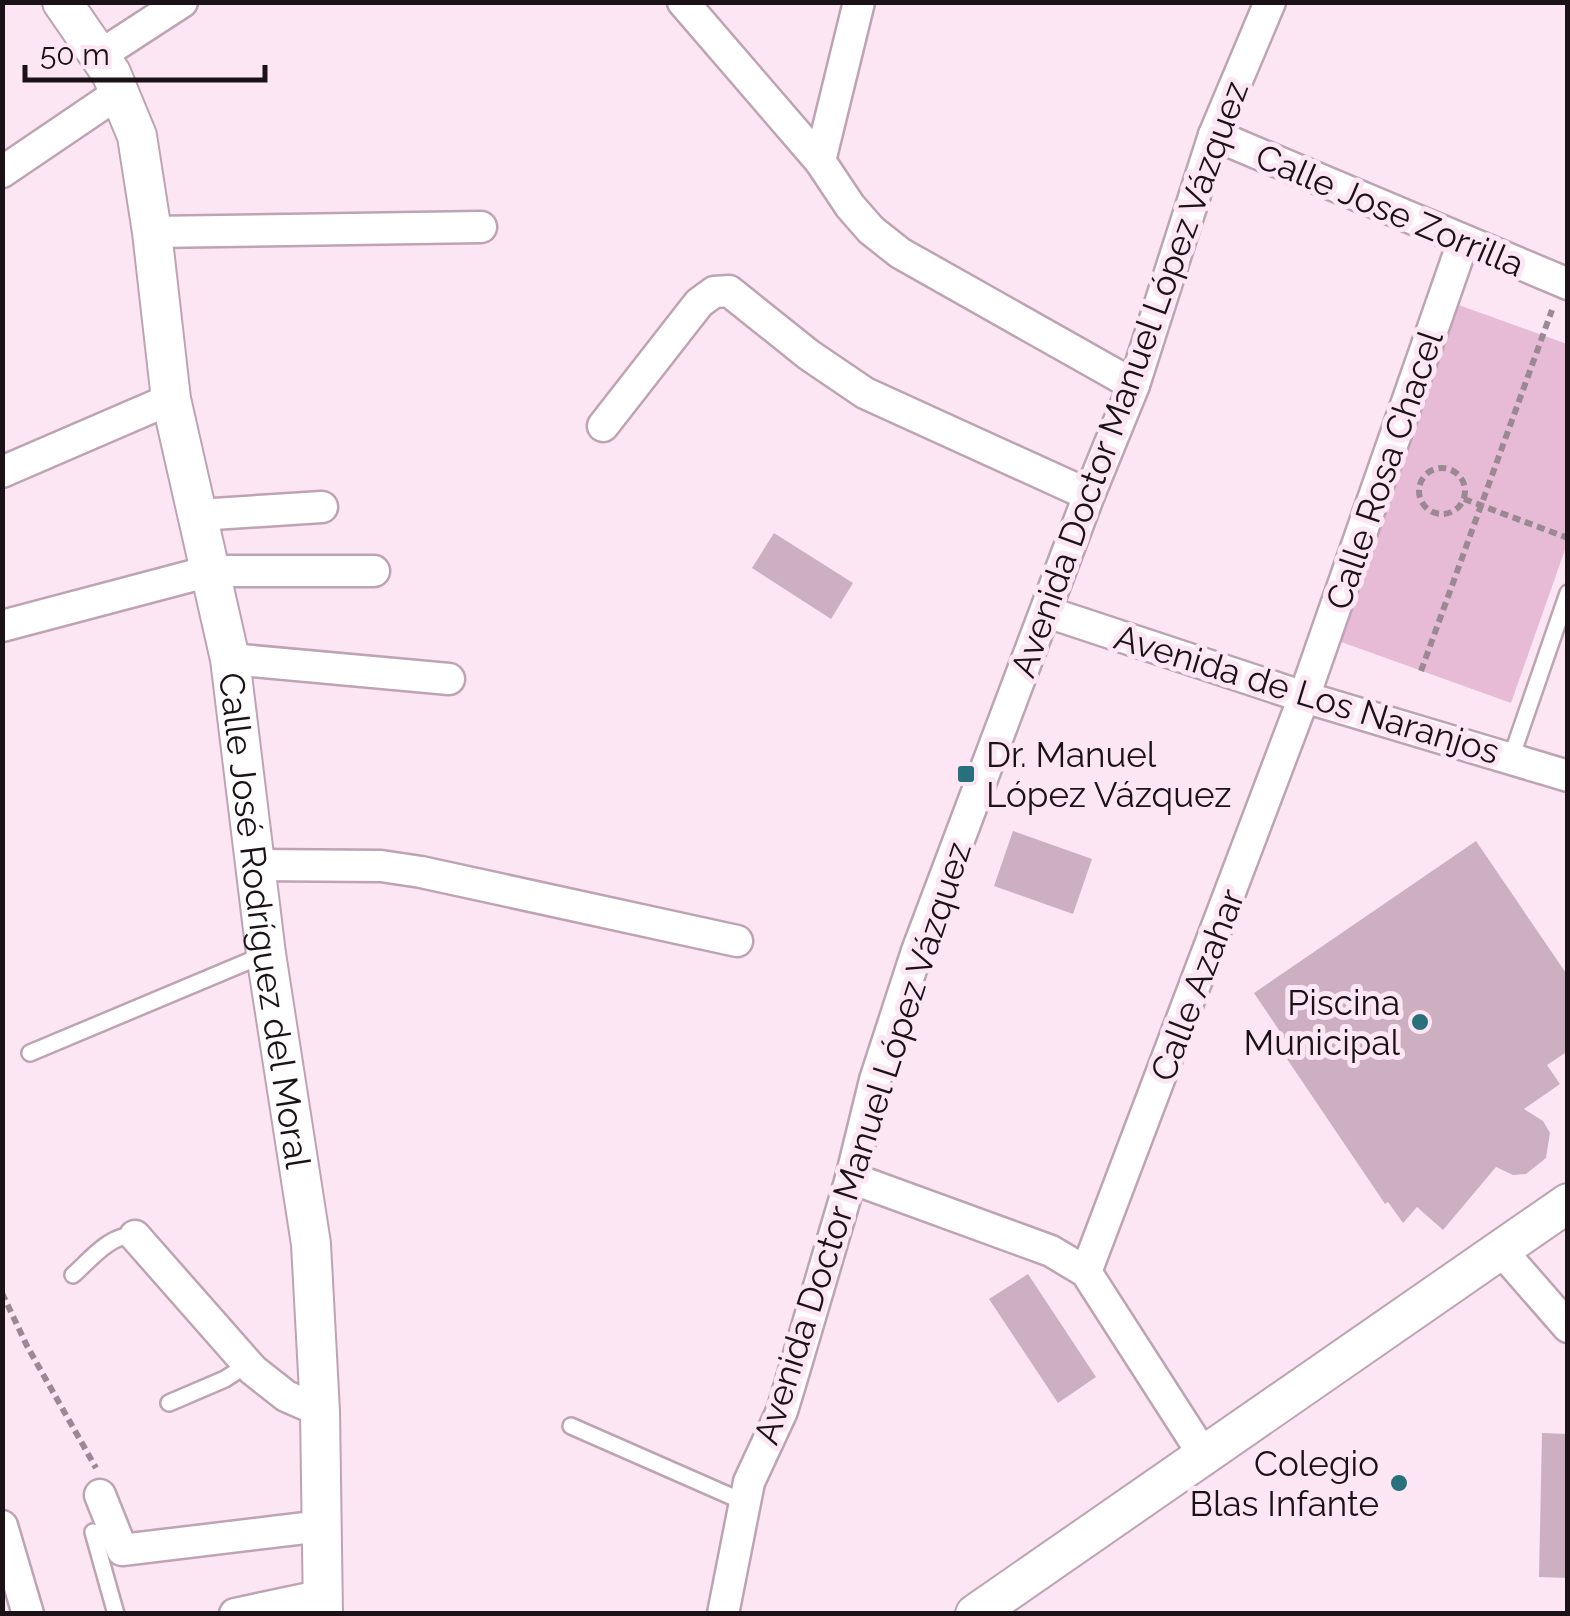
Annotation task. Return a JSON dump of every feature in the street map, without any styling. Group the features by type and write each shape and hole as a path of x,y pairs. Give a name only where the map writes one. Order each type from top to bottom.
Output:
{"street":[{"name":"Calle José Rodríguez del Moral","path":"62,2 120,92 137,136 171,399 230,659 266,954 311,1244 320,1410 323,1604"},
{"path":"98,56 182,2"},
{"path":"683,2 820,161 860,218 900,254 1134,385"},
{"path":"820,161 859,2"},
{"name":"Avenida Doctor Manuel López Vázquez","path":"723,1614 749,1482 782,1411 851,1178 875,1080 917,951 1134,385 1214,135 1270,2"},
{"path":"2,172 120,92"},
{"name":"Calle Jose Zorrilla","path":"1214,135 1564,283"},
{"path":"152,232 482,228"},
{"name":"Calle Rosa Chacel","path":"1304,697 1463,242"},
{"path":"604,426 699,303 714,292 729,291 809,355 865,392 1089,495"},
{"path":"2,472 171,399"},
{"path":"198,515 322,507"},
{"path":"2,626 210,571 374,571"},
{"name":"Avenida de Los Naranjos","path":"1047,612 1304,697 1568,776"},
{"path":"230,659 450,679"},
{"name":"Calle Azahar","path":"1086,1272 1304,697"},
{"path":"256,865 364,866 420,872 737,941"},
{"path":"851,1178 1051,1250 1086,1272 1203,1454"},
{"path":"976,1614 1568,1203"},
{"path":"136,1236 248,1364 286,1396 320,1410"},
{"path":"1500,1249 1568,1326"},
{"path":"100,1495 122,1550 322,1526"},
{"path":"2,1526 28,1614"},
{"path":"235,1614 323,1604"}],"lane":[{"path":"1511,758 1568,593"},
{"path":"30,1052 266,954"},
{"path":"72,1275 110,1242 122,1236 136,1236"},
{"path":"168,1403 248,1364"},
{"path":"571,1426 744,1502"},
{"path":"93,1532 116,1614"}],"path":[{"path":"1421,671 1564,283"},
{"path":"1446,468 1462,480 1464,499 1448,513 1428,510 1422,502 1420,482 1426,474 1446,468"},
{"path":"1464,499 1568,538"},
{"path":"2,1293 27,1346 104,1482 100,1495"}],"shaded area":[{"path":"1453,303 1567,344 1567,544 1511,703 1333,639"}],"building":[{"path":"774,533 853,583 831,619 752,568"},
{"path":"1013,831 1092,859 1073,914 994,886"},
{"name":"Piscina Municipal","path":"1476,841 1568,976 1568,1051 1547,1065 1560,1084 1524,1109 1543,1121 1550,1133 1546,1158 1526,1174 1513,1175 1496,1167 1443,1230 1417,1207 1403,1223 1388,1202 1385,1204 1285,1056 1293,1051 1254,993"},
{"path":"1028,1274 1096,1377 1058,1403 989,1299"},
{"path":"1542,1433 1568,1434 1568,1578 1539,1577"}],"place":[{"name":"Dr. Manuel López Vázquez","path":"966,774"},
{"name":"Piscina Municipal","path":"1420,1022"},
{"name":"Colegio Blas Infante","path":"1399,1483"}]}
